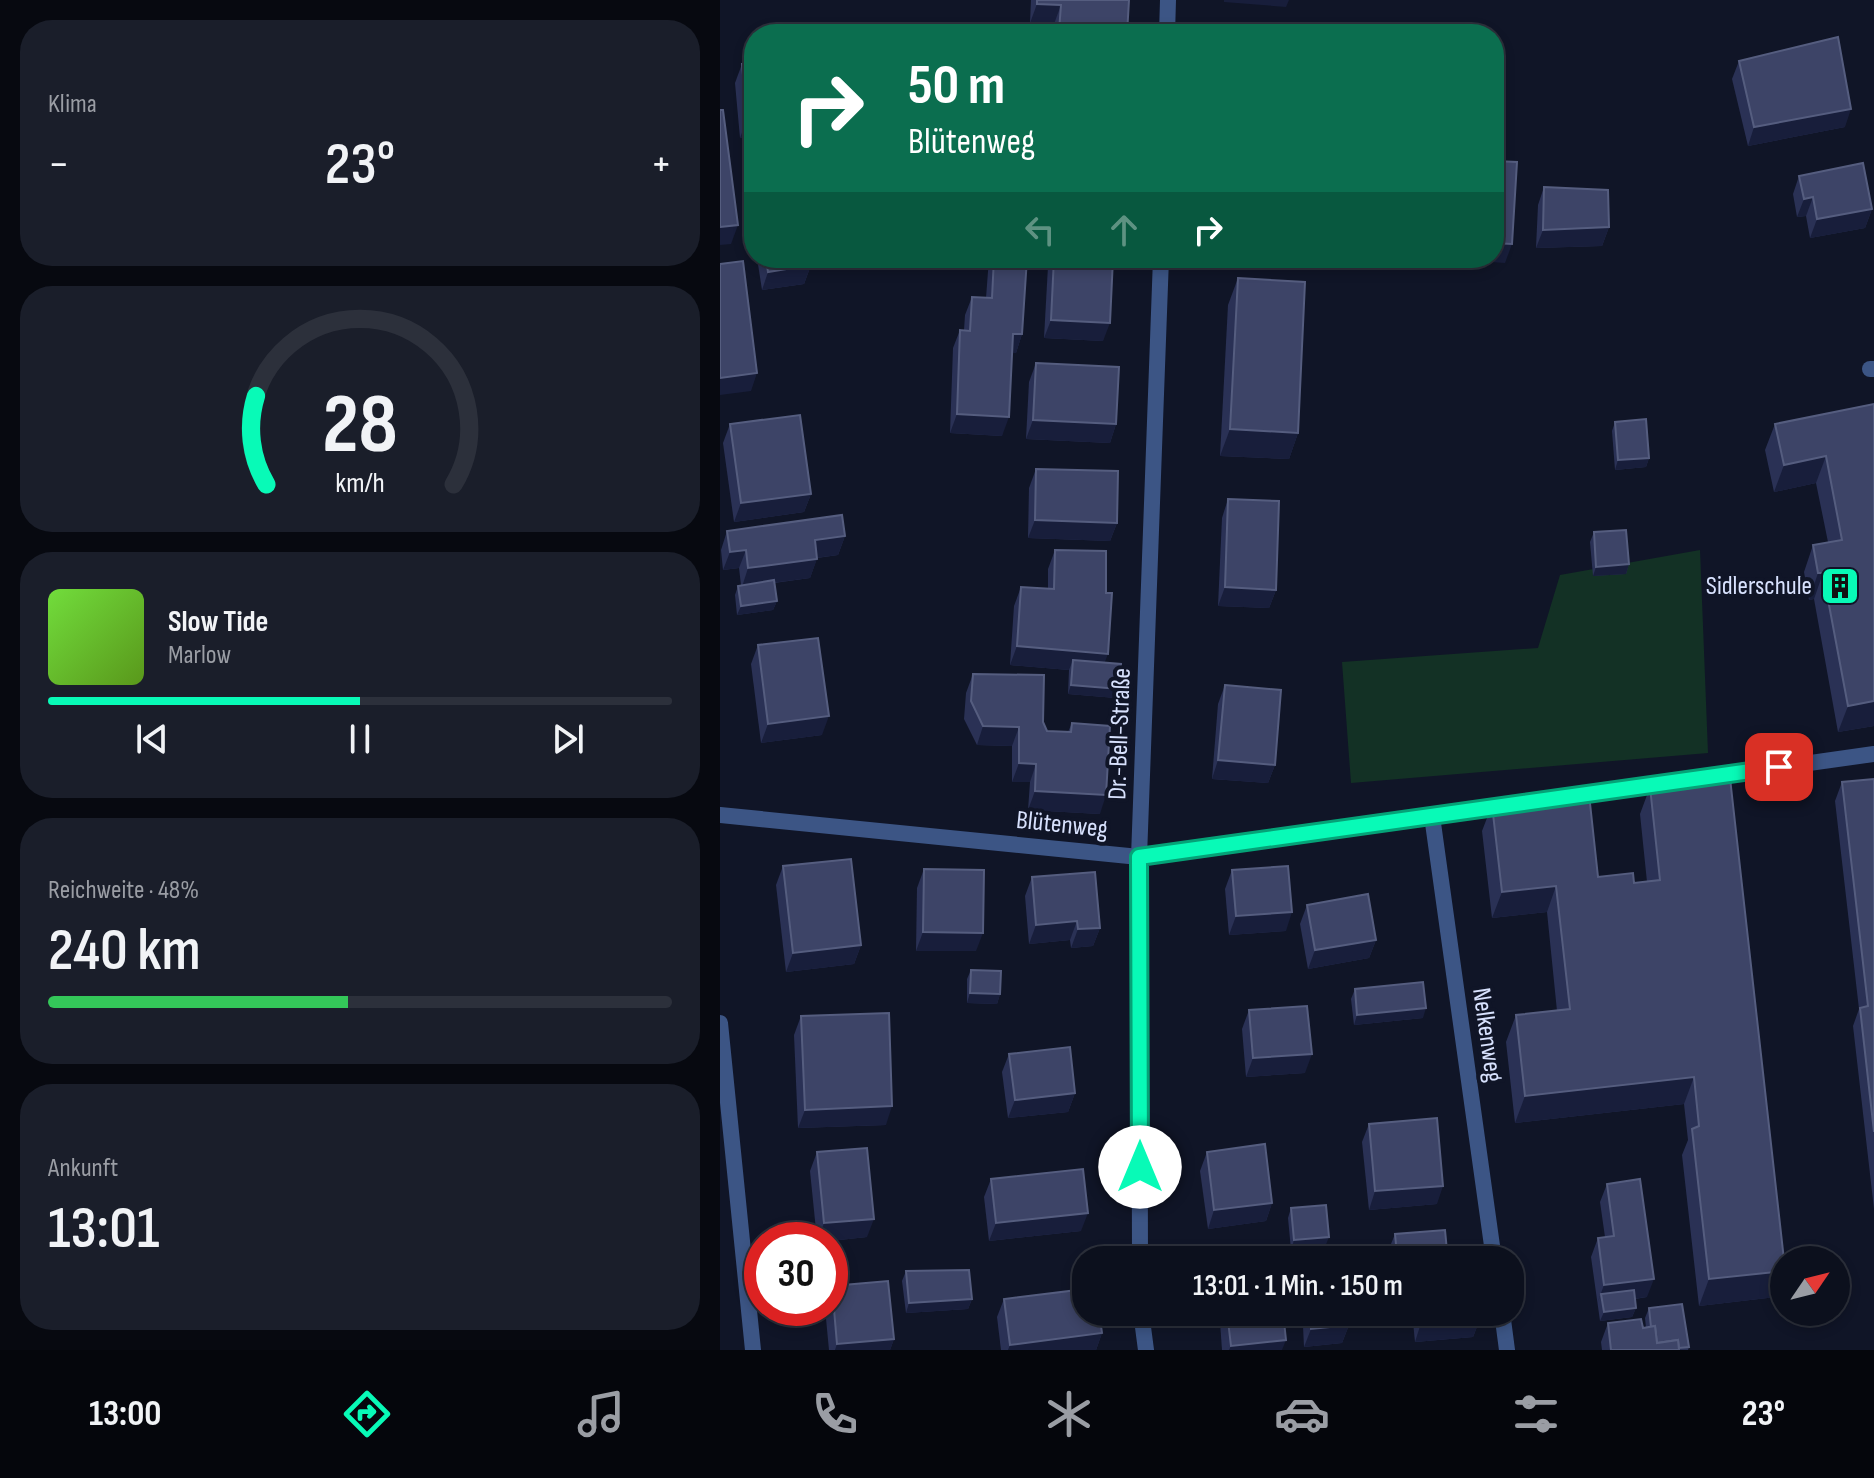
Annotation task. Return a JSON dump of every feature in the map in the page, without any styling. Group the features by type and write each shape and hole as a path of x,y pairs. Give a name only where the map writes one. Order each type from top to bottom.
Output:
{"street":[{"path":"1167,24 1168,0"},
{"name":"Dr.-Bell-Straße","path":"1140,1246 1139,857 1161,268"},
{"path":"1555,799 1874,754"},
{"name":"Blütenweg","path":"720,815 1139,857 1524,803"},
{"name":"Nelkenweg","path":"1432,816 1492,1246"},
{"path":"720,1023 753,1350"},
{"path":"1143,1326 1146,1350"},
{"path":"1504,1326 1507,1350"}],"green space":[{"path":"1700,550 1708,753 1351,783 1342,662 1538,648 1560,575"}],"building":[{"path":"1037,0 1129,0 1128,24 1060,24 1061,5 1037,4"},
{"path":"1838,37 1851,109 1754,127 1739,61"},
{"path":"720,110 723,110 738,225 720,227"},
{"path":"1504,161 1517,162 1512,244 1504,244"},
{"path":"1863,163 1872,209 1817,219 1813,197 1804,199 1799,176"},
{"path":"1544,187 1608,190 1609,227 1543,230"},
{"path":"743,261 757,373 720,378 720,264"},
{"path":"767,268 793,268 768,272"},
{"path":"994,268 1026,268 1022,334 1013,334 1009,417 957,414 960,330 970,331 972,297 992,298"},
{"path":"1054,268 1113,268 1110,323 1051,320"},
{"path":"1238,278 1305,282 1298,433 1230,429"},
{"path":"1036,363 1119,367 1116,424 1033,420"},
{"name":"Sidlerschule","path":"1874,404 1874,701 1848,706 1823,573 1818,573 1813,545 1842,540 1826,456 1784,465 1775,424"},
{"path":"800,415 811,494 741,503 730,424"},
{"path":"1646,419 1649,458 1618,460 1615,422"},
{"path":"1036,469 1118,471 1117,523 1035,520"},
{"path":"1228,499 1279,501 1276,590 1225,587"},
{"path":"842,515 845,536 815,540 817,559 748,568 746,550 730,552 727,531"},
{"path":"1626,530 1629,564 1596,567 1594,532"},
{"path":"1055,550 1106,551 1106,593 1112,593 1108,654 1017,646 1021,587 1054,589"},
{"path":"774,580 777,601 741,606 738,586"},
{"path":"818,638 829,716 768,724 758,645"},
{"path":"1073,660 1121,664 1119,689 1071,685"},
{"path":"973,674 1044,675 1043,722 1047,731 1071,732 1072,723 1110,726 1106,795 1035,791 1036,764 1019,763 1019,727 983,726 971,701"},
{"path":"1225,685 1281,690 1275,765 1218,760"},
{"path":"1730,778 1782,1246 1770,1246 1770,1272 1709,1279 1692,1129 1699,1126 1694,1077 1525,1096 1516,1015 1570,1009 1556,886 1502,892 1492,805 1589,794 1598,877 1633,873 1634,883 1660,880 1650,787"},
{"path":"1874,779 1874,1132 1860,1008 1868,1006 1842,782"},
{"path":"851,859 861,945 793,953 783,866"},
{"path":"1288,866 1292,912 1236,916 1232,870"},
{"path":"924,869 984,870 983,933 923,932"},
{"path":"1095,872 1100,928 1078,929 1077,921 1036,925 1032,877"},
{"path":"1368,894 1376,940 1315,950 1307,905"},
{"path":"971,970 1001,971 1000,994 970,993"},
{"path":"1423,982 1426,1008 1357,1015 1355,989"},
{"path":"1307,1006 1312,1054 1253,1058 1249,1010"},
{"path":"889,1013 892,1106 805,1110 801,1016"},
{"path":"1070,1047 1075,1093 1015,1100 1009,1054"},
{"path":"1437,1118 1443,1186 1375,1191 1369,1124"},
{"path":"1265,1144 1272,1203 1214,1210 1207,1152"},
{"path":"867,1148 874,1219 824,1222 817,1152"},
{"path":"1083,1169 1088,1213 996,1223 991,1179"},
{"path":"1640,1179 1654,1279 1604,1285 1598,1238 1614,1236 1607,1184"},
{"path":"1326,1205 1329,1237 1294,1240 1291,1208"},
{"path":"1445,1230 1447,1246 1396,1246 1395,1234"},
{"path":"969,1270 972,1299 909,1303 906,1271"},
{"path":"888,1281 894,1339 837,1344 835,1326 848,1326 848,1285"},
{"path":"1634,1290 1636,1308 1604,1312 1601,1294"},
{"path":"1072,1291 1072,1326 1101,1326 1102,1333 1010,1345 1004,1299"},
{"path":"1682,1304 1689,1347 1679,1348 1678,1340 1657,1343 1649,1308"},
{"path":"1641,1319 1643,1328 1655,1326 1657,1343 1678,1340 1679,1350 1611,1350 1608,1323"},
{"path":"1229,1326 1284,1326 1286,1340 1231,1346"},
{"path":"1311,1326 1340,1326 1311,1329"}],"place":[{"name":"Sidlerschule","path":"1840,586"}],"route":[{"path":"1140,1167 1139,857 1779,767"}]}
